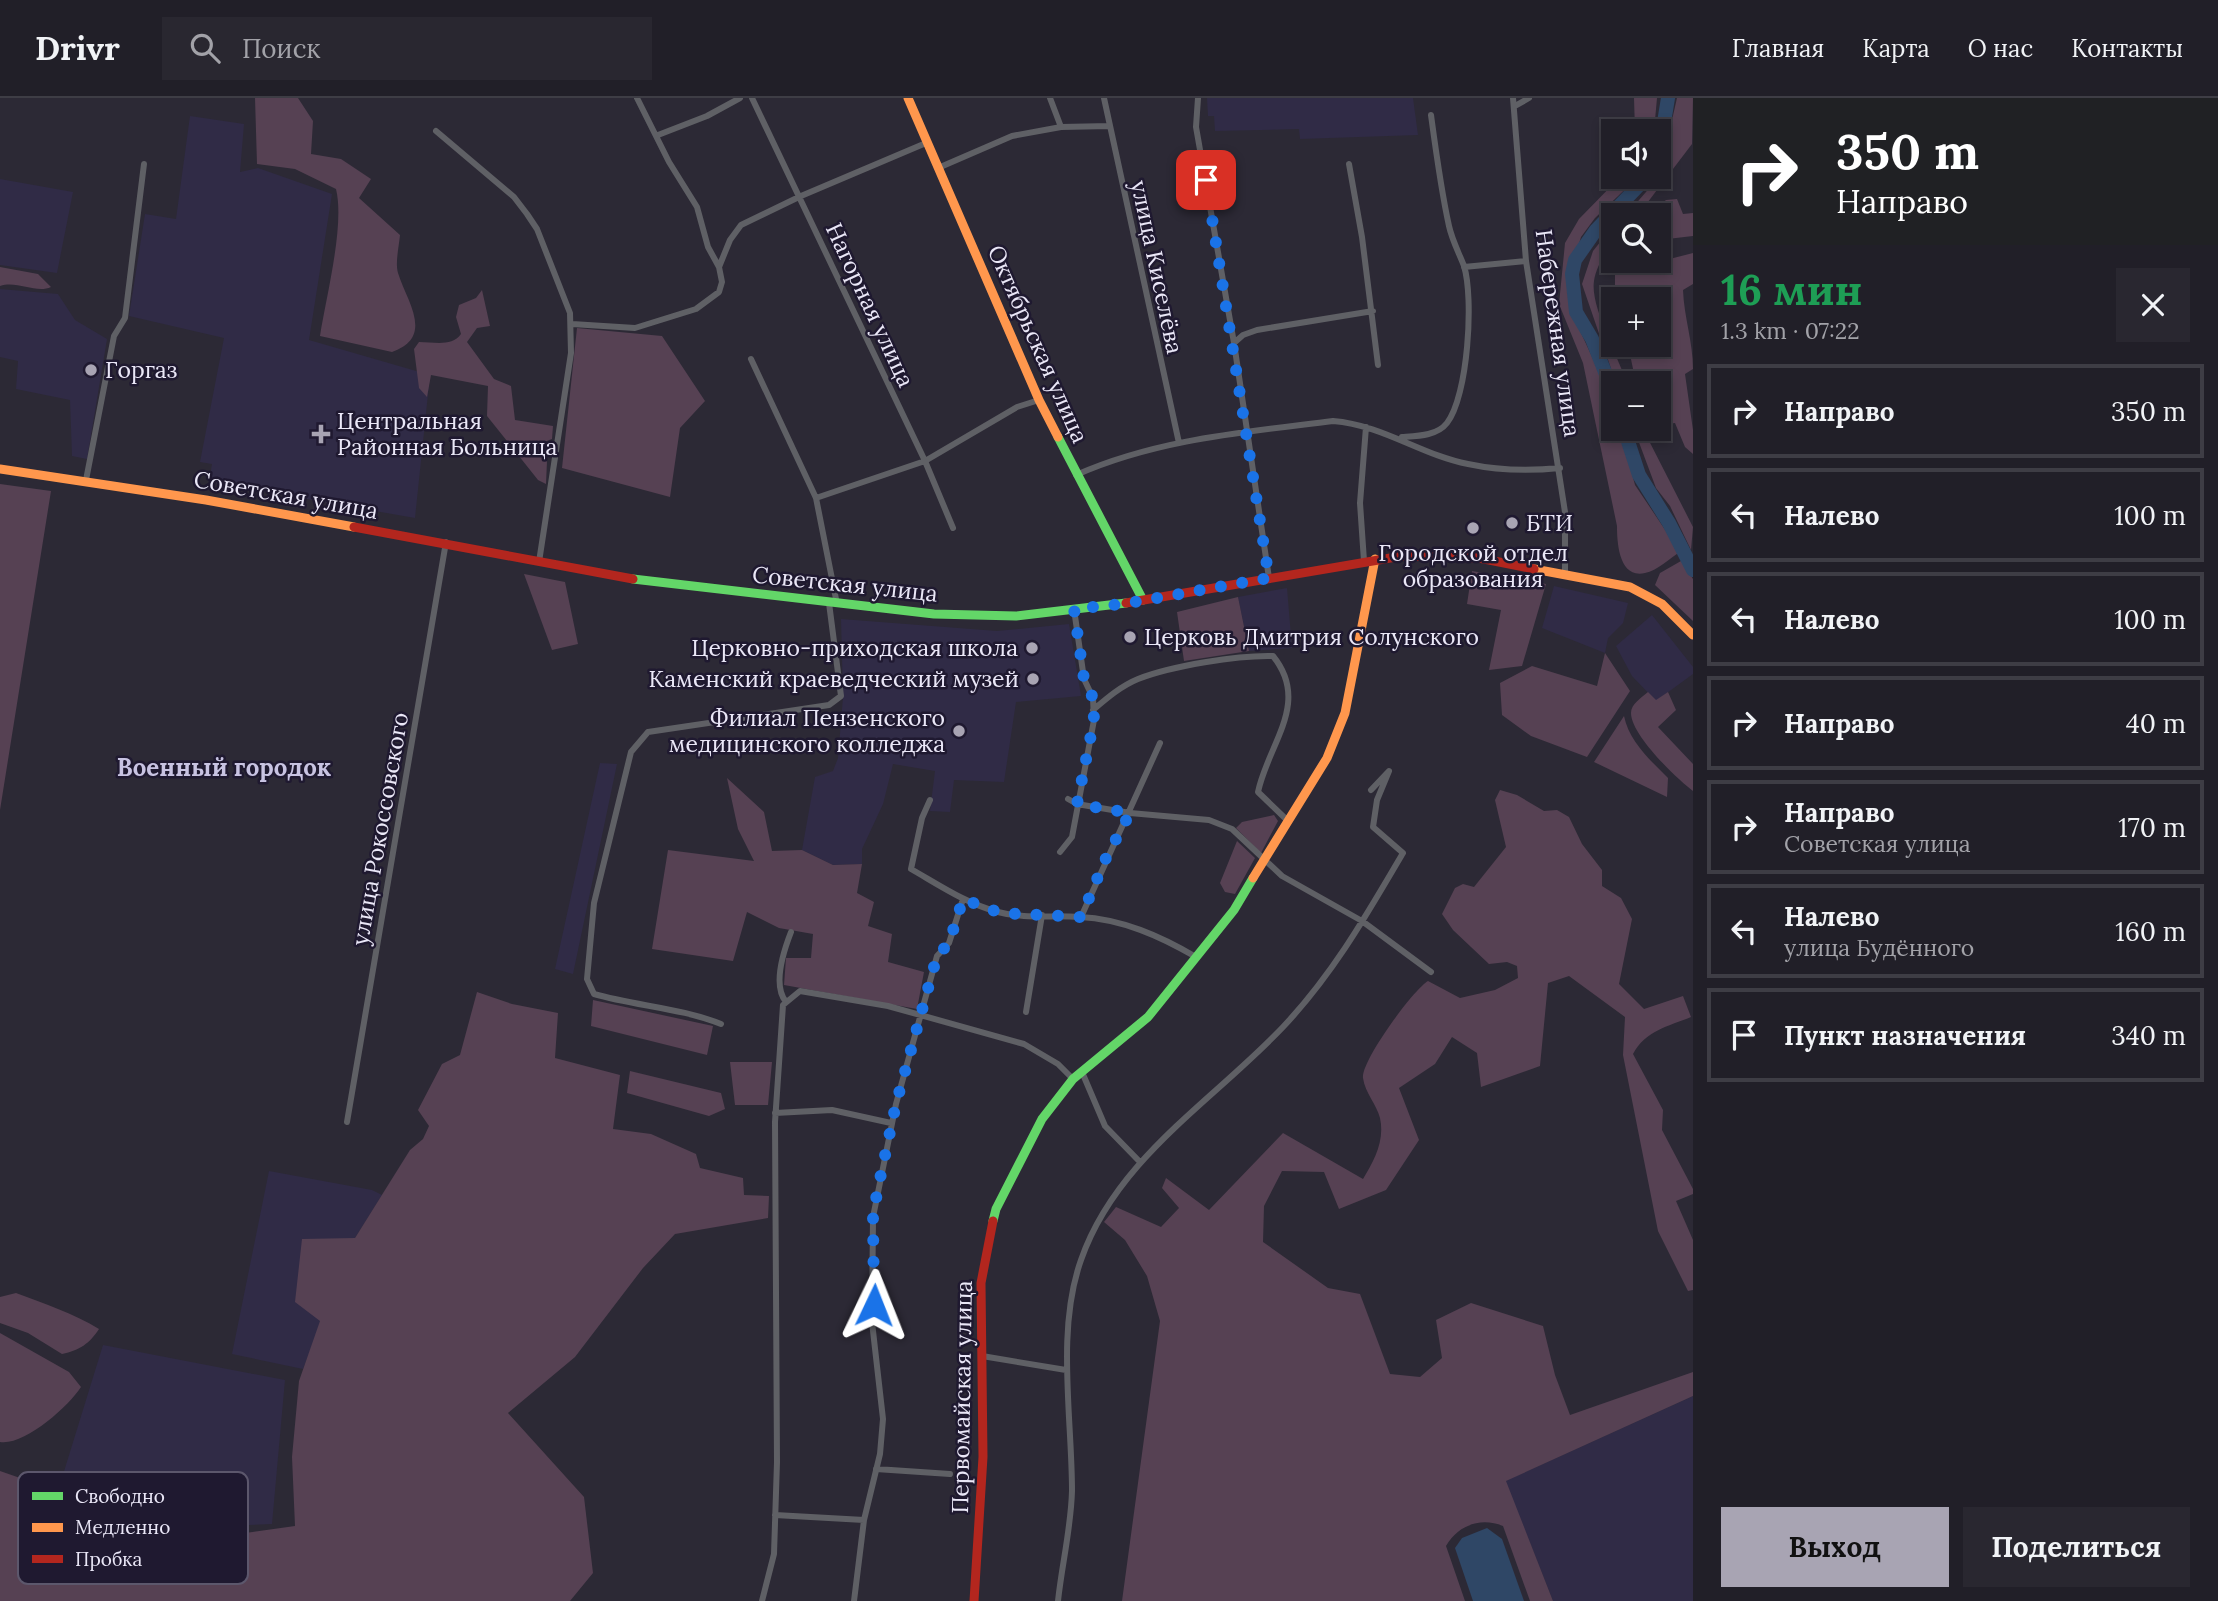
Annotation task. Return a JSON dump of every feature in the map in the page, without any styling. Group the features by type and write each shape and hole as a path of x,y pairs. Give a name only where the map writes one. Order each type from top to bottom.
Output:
{"street":[{"path":"572,324 635,328 696,309 719,292 722,282 693,198 669,162 658,135 637,98"},
{"path":"658,135 707,117 740,98"},
{"name":"Нагорная улица","path":"752,98 925,461 953,528"},
{"name":"Октябрьская улица","path":"908,98 1039,400 1143,600"},
{"path":"1050,98 1061,127"},
{"name":"улица Киселёва","path":"1104,98 1179,443"},
{"path":"1198,98 1196,127 1234,343 1269,578"},
{"path":"1514,102 1529,98"},
{"name":"Набережная улица","path":"1514,102 1526,261 1565,512 1565,573"},
{"path":"1400,438 1422,436 1440,429 1448,422 1455,404 1470,328 1470,306 1464,267 1449,229 1431,115"},
{"path":"938,168 1013,136 1061,127 1110,126"},
{"path":"436,131 514,197 527,214 552,267 572,324 562,419 539,562"},
{"path":"719,267 730,240 741,225 801,196 926,143"},
{"path":"86,480 114,336 125,317 144,164"},
{"path":"1349,164 1373,312 1378,365"},
{"path":"1464,267 1526,261"},
{"path":"1234,343 1243,335 1257,330 1373,312"},
{"path":"720,1024 700,1016 594,995 587,979 594,903 631,752 648,732 829,705 841,696 833,604 816,498 751,359"},
{"path":"816,498 925,461 1017,407 1039,400"},
{"path":"1076,475 1112,459 1179,443 1333,421 1366,427 1468,464 1542,470 1560,468"},
{"path":"1364,561 1360,503 1366,427"},
{"name":"Советская улица","path":"0,469 86,480 446,542 627,578 934,614 996,616 1074,609 1143,600 1375,559 1432,555 1469,557 1630,587 1648,594 1662,604 1693,642"},
{"name":"улица Рокоссовского","path":"347,1122 446,542"},
{"name":"Первомайская улица","path":"974,1601 983,1457 981,1283 996,1209 1042,1119 1073,1079 1148,1017 1234,910 1326,758 1345,713 1375,559"},
{"path":"1060,852 1072,837 1094,710 1093,698 1084,679 1074,609"},
{"name":"Советская улица","path":"1676,620 1693,635"},
{"path":"1094,710 1116,690 1139,678 1254,656 1273,656 1284,669 1290,689 1282,733 1261,779 1258,792 1287,821"},
{"path":"1081,917 1160,743"},
{"path":"1058,1601 1072,1494 1071,1407 1066,1370 1071,1296 1080,1261 1093,1228 1140,1162 1282,1028 1346,951 1403,853 1373,827 1377,800 1389,771 1371,790"},
{"path":"1068,799 1077,804 1130,813 1209,820 1232,828 1282,876 1362,921 1431,972"},
{"path":"930,800 922,818 911,869 963,899 1000,913 1081,917 1142,930 1196,957"},
{"path":"854,1601 864,1520 876,1469 883,1419 872,1322 873,1217 891,1123 937,956 949,943 963,899"},
{"path":"1026,1012 1042,915"},
{"path":"786,1002 782,998 781,974 791,932"},
{"path":"762,1601 774,1553 775,1112 783,1005 800,991 888,1006 1024,1044 1058,1064 1073,1079"},
{"path":"1082,1072 1105,1126 1140,1162"},
{"path":"775,1112 832,1110 891,1123"},
{"path":"982,1356 1066,1370"},
{"path":"876,1469 950,1474"},
{"path":"775,1515 864,1520"}],"shaded area":[{"path":"255,98 298,98 313,121 311,154 341,159 371,179 359,198 400,235 397,269 415,318 412,337 405,345 392,352 320,336 334,261 338,222 336,189 295,169 257,164"},
{"path":"1207,98 1413,98 1418,135 1300,139 1299,129 1215,131 1214,116 1208,116"},
{"path":"1634,98 1657,98 1655,119 1635,119"},
{"path":"1677,98 1693,98 1692,144 1671,172 1671,124"},
{"path":"190,116 244,124 240,172 258,168 332,194 309,340 430,375 415,518 209,482 212,464 200,462 224,338 129,316 145,214 176,219"},
{"path":"0,179 73,192 57,273 0,265"},
{"path":"1608,189 1625,189 1611,203 1601,203 1601,212 1581,237 1570,274 1570,309 1601,376 1601,441 1623,441 1635,485 1680,552 1645,573 1630,571 1621,558 1617,526 1583,363 1559,304 1565,243 1579,219"},
{"path":"1649,189 1658,189 1647,203 1636,203"},
{"path":"1677,199 1683,214 1693,213 1693,236 1671,239 1671,203 1662,203"},
{"path":"1601,241 1601,262 1594,281 1594,291 1601,319 1601,339 1582,284 1593,251"},
{"path":"1693,253 1693,284 1683,290 1693,359 1693,369 1685,374 1693,430 1693,454 1685,447 1675,423 1671,424 1671,371 1633,371 1631,357 1671,357 1671,287 1615,287 1615,273 1671,273 1671,259"},
{"path":"0,267 38,274 51,287 39,289 0,286"},
{"path":"0,289 58,294 75,320 107,339 87,459 72,456 70,400 16,389 18,361 0,357"},
{"path":"482,290 490,326 477,328 467,342 494,379 511,386 515,420 553,426 552,439 544,442 546,484 538,480 487,416 488,386 431,375 427,397 419,388 414,349 419,342 442,343 457,338 461,334 456,317 459,305 476,298"},
{"path":"577,328 662,336 705,401 680,428 670,497 562,468"},
{"path":"1607,357 1616,357 1622,371 1612,371"},
{"path":"1638,441 1649,441 1693,527 1691,550 1670,506 1656,488"},
{"path":"0,484 51,491 0,810"},
{"path":"1681,561 1693,579 1693,621 1655,585 1660,573"},
{"path":"1472,571 1546,584 1522,666 1489,670 1501,610 1467,604"},
{"path":"524,574 565,582 578,644 552,650"},
{"path":"1554,586 1628,603 1623,623 1608,638 1605,653 1542,628"},
{"path":"1287,588 1292,648 1249,651 1238,597"},
{"path":"1238,597 1249,651 1184,661 1177,612"},
{"path":"1652,615 1693,667 1693,674 1656,701 1632,676 1616,646"},
{"path":"841,619 997,631 1069,624 1081,696 1016,702 1004,782 954,780 950,812 930,811 935,771 893,764 883,804 862,849 862,864 833,865 802,850 815,777 833,771 838,758 843,697"},
{"path":"1605,653 1630,691 1587,757 1531,736 1502,715 1500,683 1532,666 1597,686"},
{"path":"1648,692 1656,700 1668,692 1676,710 1658,727 1693,764 1693,791 1656,756 1633,722 1633,707"},
{"path":"1624,716 1635,742 1668,778 1667,797 1594,762"},
{"path":"600,763 617,764 573,974 555,969"},
{"path":"727,778 764,812 772,851 802,850 833,865 862,864 857,893 874,902 868,926 892,934 888,962 924,972 917,1009 784,985 786,958 811,958 813,934 779,928 747,912 733,961 652,949 668,850 754,861 738,829"},
{"path":"1500,790 1517,795 1544,811 1557,810 1569,817 1582,844 1602,870 1602,886 1621,898 1632,919 1619,984 1644,1009 1683,996 1691,1017 1651,1035 1633,1054 1663,1110 1662,1130 1693,1189 1693,1194 1676,1201 1693,1240 1693,1290 1688,1291 1658,1231 1623,1055 1625,1017 1569,976 1548,983 1540,1066 1481,1087 1477,1053 1452,1037 1435,1064 1399,1088 1419,1140 1386,1190 1339,1209 1324,1172 1282,1171 1264,1206 1263,1242 1328,1288 1360,1294 1390,1374 1420,1377 1442,1358 1436,1320 1471,1303 1543,1326 1555,1375 1570,1415 1693,1372 1693,1396 1506,1481 1553,1601 1530,1601 1503,1526 1486,1522 1464,1528 1446,1546 1465,1601 1122,1601 1160,1321 1147,1276 1125,1240 1104,1222 1116,1207 1161,1227 1179,1208 1162,1188 1166,1178 1209,1210 1283,1133 1363,1179 1378,1150 1381,1126 1363,1078 1370,1057 1400,1011 1428,981 1460,998 1495,990 1518,978 1517,966 1507,962 1489,964 1453,930 1442,914 1455,888 1463,884 1474,887 1506,847 1495,800"},
{"path":"1274,815 1278,821 1261,853 1236,828 1242,822"},
{"path":"1237,841 1255,858 1235,894 1225,892 1220,883"},
{"path":"477,992 512,1004 558,1013 555,1058 620,1075 613,1129 651,1134 696,1154 700,1168 743,1178 744,1195 769,1196 768,1218 675,1234 643,1268 575,1357 508,1413 584,1497 593,1573 570,1601 0,1601 0,1471 18,1477 18,1584 248,1584 248,1533 295,1526 292,1457 299,1381 320,1321 295,1302 302,1239 355,1238 410,1150 423,1139 429,1126 418,1110 442,1064 460,1055"},
{"path":"593,1000 713,1026 707,1055 591,1026"},
{"path":"730,1062 772,1062 768,1105 735,1105"},
{"path":"630,1071 721,1093 725,1109 709,1116 627,1093"},
{"path":"269,1171 372,1190 382,1195 355,1238 303,1369 232,1354"},
{"path":"16,1293 69,1313 99,1329 83,1346 62,1354 28,1333 0,1323 0,1297"},
{"path":"0,1333 69,1372 81,1387 45,1424 10,1442 0,1442"},
{"path":"103,1345 285,1380 272,1524 248,1525 248,1472 64,1472"},
{"path":"1693,1396 1693,1601 1553,1601 1505,1481"}],"water":[{"path":"1487,1528 1502,1539 1524,1601 1473,1601 1455,1548 1462,1538"}],"waterway":[{"path":"1665,119 1668,98"},
{"path":"1605,371 1592,339 1576,312 1572,274 1575,260 1596,230 1635,189"},
{"path":"1628,441 1639,475 1669,523 1693,570"}],"traffic: fast":[{"path":"1058,437 1143,600"},
{"path":"633,579 934,614 1016,616 1126,603"},
{"path":"993,1221 996,1209 1042,1119 1073,1079 1148,1017 1234,910 1253,878"}],"traffic: slow":[{"path":"908,98 1039,400 1058,437"},
{"path":"0,469 206,500 354,527"},
{"path":"1253,878 1327,758 1345,713 1375,559"},
{"path":"1534,569 1630,587 1662,604 1693,635"}],"traffic: jam":[{"path":"354,527 633,579"},
{"path":"1126,603 1402,556 1479,558 1534,569"},
{"path":"974,1601 983,1457 981,1283 993,1221"}],"place":[{"name":"Горгаз","path":"91,370"},
{"name":"Центральная Районная Больница","path":"321,434"},
{"name":"БТИ","path":"1512,523"},
{"name":"Городской отдел образования","path":"1473,528"},
{"name":"Церковь Дмитрия Солунского","path":"1130,637"},
{"name":"Церковно-приходская школа","path":"1032,648"},
{"name":"Каменский краеведческий музей","path":"1033,679"},
{"name":"Филиал Пензенского медицинского колледжа","path":"959,731"}],"district":[{"name":"Военный городок","path":"224,768"}],"route":[{"path":"874,1305 873,1217 887,1144 937,956 949,943 963,899 1000,913 1081,917 1106,858 1130,813 1077,804 1094,720 1093,698 1084,679 1074,609 1123,604 1269,578 1234,343 1206,180"}]}
